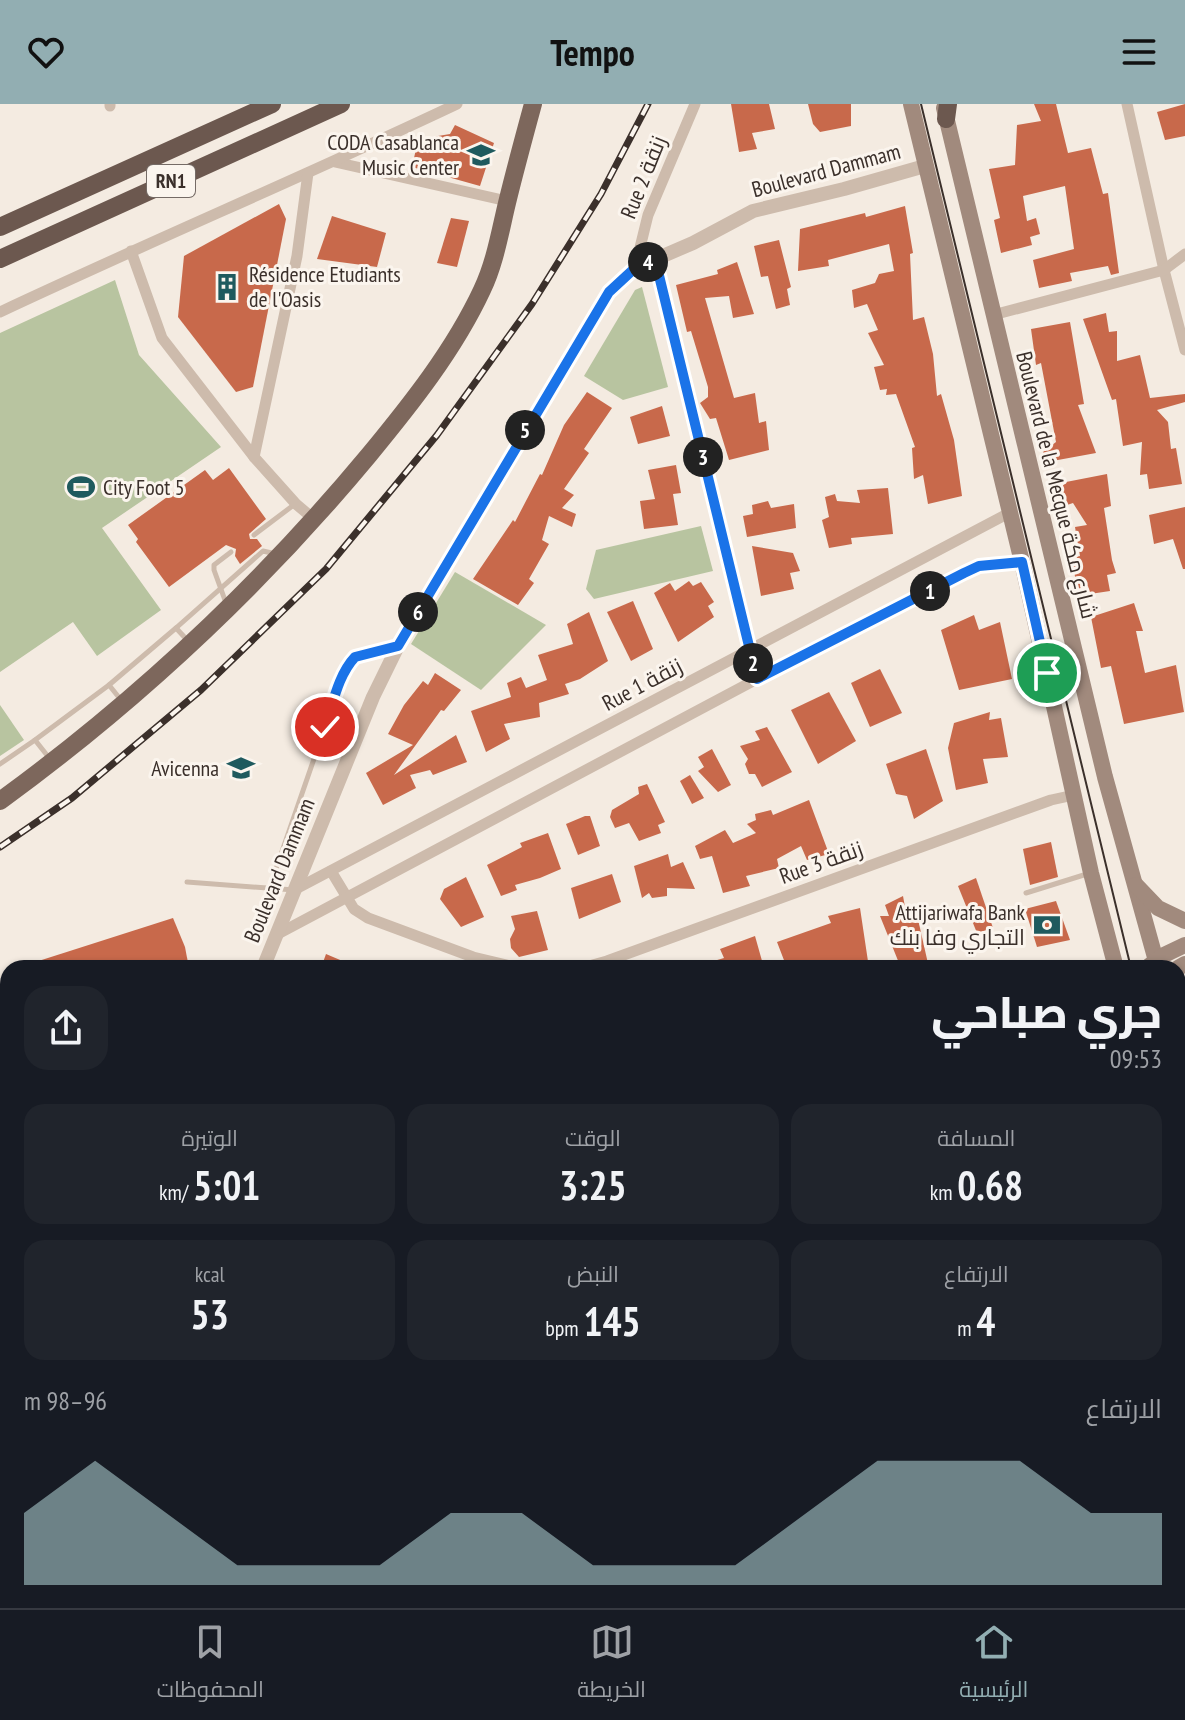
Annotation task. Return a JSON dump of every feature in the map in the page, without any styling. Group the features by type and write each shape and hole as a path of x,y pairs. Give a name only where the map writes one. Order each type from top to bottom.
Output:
{"highway":[{"name":"RN1","path":"0,227 272,104"},
{"name":"RN1","path":"0,259 341,104"}],"main road":[{"path":"0,801 125,704 191,644 315,520 398,420 454,341 483,288 533,104"},
{"path":"911,104 1114,960"},
{"name":"Boulevard de la Mecque شارع مكة","path":"946,109 993,315 1153,960"},
{"path":"1134,882 1158,908 1185,921"},
{"path":"1163,960 1185,945"}],"street":[{"path":"0,312 457,104"},
{"name":"Rue 2 زنقة","path":"635,268 648,215 695,104"},
{"path":"1127,104 1185,350"},
{"path":"334,162 507,201"},
{"name":"Boulevard Dammam","path":"266,960 373,697 398,646 609,292 635,268 693,243 753,211 925,166"},
{"path":"254,457 297,256 308,173"},
{"path":"131,251 162,338 254,457 296,504 315,520"},
{"path":"993,315 1164,270 1185,254"},
{"path":"655,259 757,679"},
{"name":"Rue 1 زنقة","path":"294,890 1009,513"},
{"path":"276,935 757,679 964,573 979,566 1022,562"},
{"name":"Rue 3 زنقة","path":"610,960 1051,800 1074,795"},
{"path":"331,871 346,898 361,913 389,927 486,960"}],"lane":[{"path":"254,535 296,504"},
{"path":"0,764 109,685 263,551 280,555"},
{"path":"229,607 219,590 214,565 231,552"},
{"path":"176,628 191,644"},
{"path":"269,889 344,672 355,657 398,646"},
{"path":"109,685 125,704"},
{"path":"35,740 52,763"},
{"path":"1026,893 1091,873"},
{"path":"187,882 294,890"}],"green space":[{"name":"City Foot 5","path":"115,280 139,355 221,447 102,528 161,610 97,656 73,622 0,672 0,333"},
{"path":"642,287 668,387 623,400 584,376 635,290"},
{"path":"701,526 713,571 594,599 586,589 596,550"},
{"path":"455,572 546,625 481,690 411,644"},
{"path":"0,705 24,740 0,756"}],"building":[{"path":"731,104 769,104 775,129 752,133 757,149 739,152"},
{"path":"808,104 851,104 851,126 820,132 813,124"},
{"path":"1034,104 1056,104 1068,153 1091,148 1103,194 1108,193 1119,273 1111,275 1108,266 1070,273 1072,281 1039,288 1033,260 1074,249 1065,186 1023,196 1027,221 1036,218 1040,234 1030,237 1032,245 1001,253 994,220 1000,218 989,169 1015,165 1017,125 1041,121"},
{"path":"1185,104 1185,136 1165,140 1157,112"},
{"path":"455,125 494,143 480,186 412,167 416,149 424,147 426,138 450,134"},
{"name":"Résidence Etudiants de l'Oasis","path":"279,204 286,219 253,387 236,392 178,317 184,256"},
{"path":"905,206 913,253 910,254 913,320 924,317 933,354 937,396 941,394 954,440 962,496 928,504 923,475 914,479 912,448 915,447 896,394 886,395 887,389 880,390 874,367 884,365 868,333 878,330 867,304 854,308 852,290 875,283 879,274 894,271 889,244 828,260 829,266 798,271 800,229 865,213 866,217"},
{"path":"332,216 386,233 377,267 317,259"},
{"path":"451,218 469,221 457,267 437,263"},
{"path":"779,240 791,287 787,289 790,305 776,309 768,276 761,277 754,246"},
{"path":"737,262 754,314 733,318 729,296 705,298 734,398 755,393 759,423 766,421 769,450 729,460 716,418 710,419 700,403 708,397 708,387 691,331 687,332 676,285 718,274 717,270"},
{"path":"1106,313 1109,332 1117,331 1117,361 1140,355 1150,398 1185,394 1185,402 1157,410 1168,422 1171,449 1176,448 1182,484 1149,489 1147,474 1140,475 1142,442 1123,446 1116,399 1112,400 1083,319"},
{"path":"1070,322 1084,404 1078,405 1096,453 1047,462 1043,452 1056,442 1041,363 1036,365 1031,329"},
{"path":"587,392 612,408 584,449 589,453 564,489 574,495 562,508 576,514 572,527 549,516 542,540 549,544 529,579 534,583 518,605 473,579 513,520 515,522 542,475 564,425"},
{"path":"662,406 670,436 638,444 630,417"},
{"path":"676,465 681,493 673,494 678,525 644,529 640,501 655,499 648,470"},
{"path":"229,468 266,519 249,534 250,539 257,539 262,546 240,564 235,556 236,549 226,545 169,587 136,542 138,539 128,525 205,470 213,480"},
{"path":"1107,474 1111,506 1104,508 1116,573 1107,575 1110,591 1090,594 1088,586 1077,589 1072,558 1080,556 1075,527 1087,525 1073,503 1064,506 1060,489 1066,482"},
{"path":"888,488 893,534 851,538 852,544 829,548 822,520 829,517 825,497 835,494 837,501 860,503 857,490"},
{"path":"768,501 771,508 794,504 796,528 747,537 743,516 753,514 752,505"},
{"path":"1185,507 1183,569 1173,539 1154,544 1149,515"},
{"path":"752,546 793,553 800,571 790,573 794,589 761,596"},
{"path":"689,581 693,586 701,582 714,602 708,606 714,617 678,642 654,593 670,583 675,591"},
{"path":"633,601 653,649 631,661 607,612"},
{"path":"1134,603 1143,631 1136,631 1145,673 1176,665 1184,712 1124,724 1111,666 1101,668 1091,617"},
{"path":"589,612 608,661 580,679 565,684 569,694 539,703 540,717 504,724 510,739 486,752 471,711 511,697 507,683 521,677 526,688 547,680 538,655 573,644 567,624"},
{"path":"974,615 979,630 1000,622 1012,679 959,690 941,630"},
{"path":"880,669 902,713 870,727 851,683"},
{"path":"435,673 461,690 444,711 441,710 394,775 456,735 467,762 433,775 430,770 410,775 416,788 383,805 366,773 413,745 388,734 404,705 423,681 428,685"},
{"path":"829,692 856,741 818,764 791,710"},
{"path":"990,712 989,720 1001,718 1008,757 983,759 988,783 956,790 948,748 954,723"},
{"path":"767,727 792,772 762,787 755,774 749,774 745,764 748,759 740,746 760,740 755,731"},
{"path":"712,749 731,785 718,792 698,771 704,767 698,757"},
{"path":"926,749 943,801 914,819 907,796 896,794 886,764"},
{"path":"690,775 704,798 692,804 680,781"},
{"path":"647,784 665,822 658,825 661,833 639,841 629,823 615,828 610,817 612,810 639,794 638,787"},
{"path":"809,800 829,854 807,860 801,846 777,859 779,868 746,876 750,886 723,893 712,856 700,859 695,846 725,830 733,843 756,833 747,824 756,820 755,814 771,810 773,815"},
{"path":"590,816 600,846 578,855 566,824"},
{"path":"548,833 561,869 515,885 517,890 501,896 487,865 522,847 520,843"},
{"name":"Attijariwafa Bank التجاري وفا بنك","path":"1051,842 1058,877 1030,885 1023,849"},
{"path":"668,854 671,867 683,862 695,889 667,888 667,896 652,898 649,893 642,898 634,866"},
{"path":"612,874 621,902 579,919 571,888"},
{"path":"466,877 484,917 461,927 440,899 444,889"},
{"path":"976,878 993,928 977,933 958,886"},
{"path":"903,896 905,907 915,906 927,960 898,960 880,916 889,916 885,905"},
{"name":"Attijariwafa Bank التجاري وفا بنك","path":"1056,901 1070,940 1037,947 1025,909"},
{"path":"860,908 868,960 784,960 777,942 831,923 828,916"},
{"path":"537,911 548,950 519,957 511,948 510,939 515,929 511,916"},
{"path":"173,918 187,960 42,960"},
{"path":"755,936 762,960 717,960 724,958 720,949"},
{"path":"326,954 340,960 324,960"}],"tram line":[{"path":"921,104 1129,960"}],"railway":[{"path":"0,847 72,798 201,690 326,569 437,435 532,304 601,194 648,104"}],"place":[{"name":"CODA Casablanca Music Center","path":"481,155"},
{"name":"Résidence Etudiants de l'Oasis","path":"227,287"},
{"name":"City Foot 5","path":"81,487"},
{"name":"Avicenna","path":"241,768"},
{"name":"Attijariwafa Bank التجاري وفا بنك","path":"1047,925"}],"route":[{"path":"325,727 344,672 351,661 355,657 398,646 609,292 635,268 655,259 757,679 979,566 1022,562 1047,673"}]}
